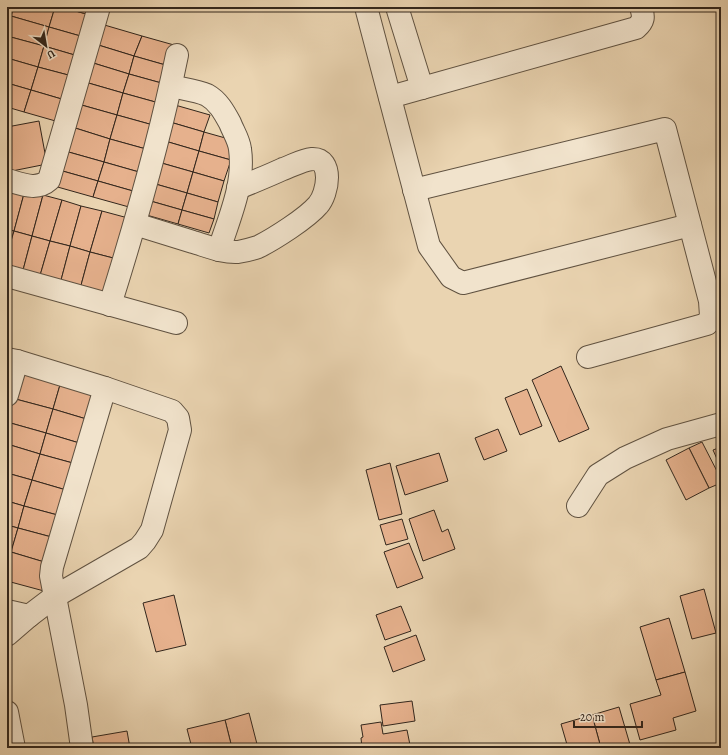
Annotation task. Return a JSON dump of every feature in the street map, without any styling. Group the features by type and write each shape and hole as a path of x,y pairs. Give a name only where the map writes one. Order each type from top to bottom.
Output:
{"street":[{"path":"7,180 27,186 38,187 45,184 49,180 99,7"},
{"path":"366,7 429,246 452,278 463,283 690,225"},
{"path":"397,7 422,88"},
{"path":"390,97 636,28 642,22 643,16 641,7"},
{"path":"110,305 135,224 171,86 177,55"},
{"path":"171,86 206,95 215,101 222,110 240,147 242,171 219,250"},
{"path":"414,190 665,129 710,301 711,316 707,324 588,357"},
{"path":"135,224 219,250 236,252 257,247 312,212 320,204 324,196 327,174 326,167 318,160 305,160 238,188"},
{"path":"7,276 176,323"},
{"path":"7,395 12,360 105,388 172,411 178,418 180,430 152,530 145,541 139,548 54,598 28,616 7,635"},
{"path":"82,748 76,705 54,598 51,576 52,567 105,388"},
{"path":"578,506 598,475 625,458 666,439 721,424"},
{"path":"7,611 28,616"},
{"path":"7,712 14,748"}],"building":[{"path":"14,7 55,7 49,27 11,16"},
{"path":"55,7 61,7 90,15 84,37 49,27"},
{"path":"61,7 92,7 90,15"},
{"path":"11,16 49,27 44,46 7,36"},
{"path":"101,24 142,36 134,56 95,44"},
{"path":"49,27 84,37 78,56 44,46"},
{"path":"7,36 44,46 38,67 7,58"},
{"path":"142,36 174,45 169,66 134,56"},
{"path":"95,44 134,56 129,74 90,62"},
{"path":"44,46 78,56 72,76 38,67"},
{"path":"134,56 169,66 165,84 129,74"},
{"path":"7,58 38,67 31,90 7,83"},
{"path":"90,62 129,74 123,93 85,82"},
{"path":"38,67 72,76 65,100 31,90"},
{"path":"129,74 165,84 159,103 123,93"},
{"path":"85,82 123,93 117,115 78,104"},
{"path":"7,83 31,90 24,112 7,107"},
{"path":"31,90 65,100 59,122 24,112"},
{"path":"123,93 159,103 153,125 117,115"},
{"path":"78,104 117,115 110,139 72,127"},
{"path":"175,105 210,115 204,132 170,122"},
{"path":"117,115 153,125 146,149 110,139"},
{"path":"39,121 47,164 7,172 7,127"},
{"path":"170,122 204,132 199,151 165,141"},
{"path":"72,127 110,139 104,162 65,151"},
{"path":"204,132 236,141 231,160 199,151"},
{"path":"110,139 146,149 139,172 104,162"},
{"path":"165,141 199,151 193,172 158,162"},
{"path":"65,151 104,162 98,181 59,170"},
{"path":"199,151 231,160 224,181 193,172"},
{"path":"104,162 139,172 133,191 98,181"},
{"path":"158,162 193,172 187,193 152,183"},
{"path":"59,170 98,181 93,197 54,186"},
{"path":"193,172 224,181 218,202 187,193"},
{"path":"98,181 133,191 129,207 93,197"},
{"path":"152,183 187,193 182,210 147,200"},
{"path":"7,185 25,190 14,231 7,229"},
{"path":"25,190 43,195 32,236 14,231"},
{"path":"187,193 218,202 214,219 182,210"},
{"path":"43,195 62,200 50,241 32,236"},
{"path":"62,200 81,206 70,246 50,241"},
{"path":"147,200 182,210 178,224 143,214"},
{"path":"81,206 102,211 90,252 70,246"},
{"path":"182,210 214,219 209,233 178,224"},
{"path":"102,211 128,218 117,259 90,252"},
{"path":"7,229 14,231 7,255"},
{"path":"14,231 32,236 22,274 7,270 7,255"},
{"path":"32,236 50,241 39,279 22,274"},
{"path":"50,241 70,246 60,284 39,279"},
{"path":"70,246 90,252 80,289 60,284"},
{"path":"90,252 117,259 106,297 80,289"},
{"path":"17,366 62,378 53,409 8,397"},
{"path":"561,366 589,429 559,442 532,380"},
{"path":"62,378 102,390 93,421 53,409"},
{"path":"527,389 542,426 520,435 505,398"},
{"path":"8,397 53,409 46,433 7,422"},
{"path":"53,409 93,421 86,445 46,433"},
{"path":"7,422 46,433 40,454 7,444"},
{"path":"498,429 507,451 484,460 475,438"},
{"path":"46,433 86,445 80,465 40,454"},
{"path":"702,442 721,479 721,483 709,488 689,448"},
{"path":"7,444 40,454 32,480 7,473"},
{"path":"721,447 721,468 713,450"},
{"path":"689,448 709,488 686,500 666,460"},
{"path":"439,453 448,481 405,495 396,466"},
{"path":"40,454 80,465 73,492 32,480"},
{"path":"390,463 402,514 379,520 366,470"},
{"path":"7,473 32,480 24,506 7,501"},
{"path":"32,480 73,492 65,517 24,506"},
{"path":"7,501 24,506 18,528 7,525"},
{"path":"24,506 65,517 59,539 18,528"},
{"path":"434,510 442,532 448,529 455,549 423,561 409,519"},
{"path":"402,519 408,539 386,545 380,525"},
{"path":"7,525 18,528 11,552 7,551"},
{"path":"18,528 59,539 51,564 11,552"},
{"path":"409,543 423,578 397,588 384,552"},
{"path":"7,551 11,552 7,566"},
{"path":"11,552 51,564 44,591 7,581 7,566"},
{"path":"704,589 716,633 692,639 680,596"},
{"path":"174,595 186,645 156,652 143,603"},
{"path":"401,606 411,631 385,640 376,615"},
{"path":"669,618 685,672 656,680 640,627"},
{"path":"416,635 425,660 393,672 384,647"},
{"path":"685,672 696,711 673,718 676,730 640,740 630,704 661,695 656,680"},
{"path":"412,701 415,721 383,726 380,705"},
{"path":"619,707 631,748 601,748 592,715"},
{"path":"249,713 258,748 232,748 225,720"},
{"path":"592,715 601,748 568,748 561,724"},
{"path":"225,720 232,748 192,748 187,729"},
{"path":"381,722 383,734 407,730 410,745 392,748 362,748 361,738 363,737 361,725"},
{"path":"127,731 130,748 94,748 92,737"}]}
